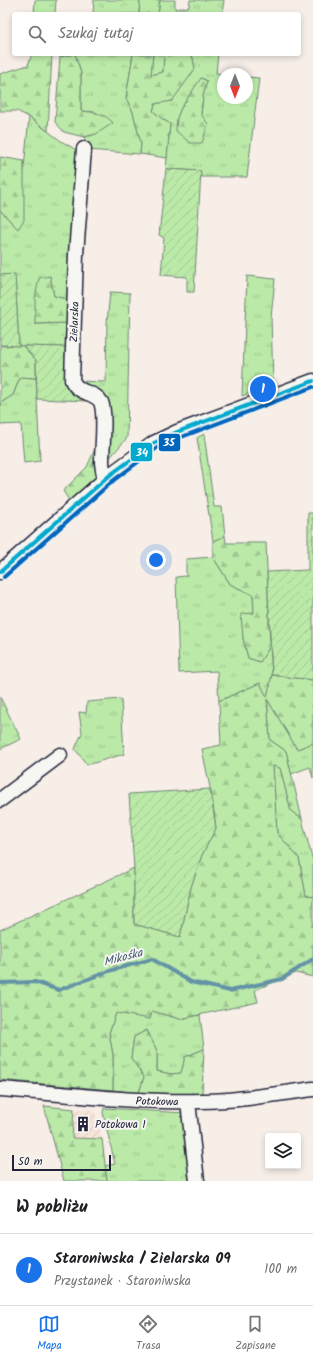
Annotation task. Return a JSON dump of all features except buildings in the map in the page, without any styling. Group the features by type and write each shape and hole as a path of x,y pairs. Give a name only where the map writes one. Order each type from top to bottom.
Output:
{"street":[{"name":"Zielarska","path":"84,149 76,254 72,380 74,386 80,391 98,398 101,403 103,430 102,464 105,480"},
{"path":"0,572 105,480 154,442 177,432 313,382"},
{"path":"0,800 60,755"},
{"name":"Potokowa","path":"0,1089 130,1100 188,1102 241,1099 313,1089"},
{"path":"188,1102 197,1181"}],"shaded area":[{"path":"74,1109 94,1110 102,1139 72,1138"}],"green space":[{"path":"35,0 56,0 55,12 34,12"},
{"path":"94,0 140,0 139,12 93,12"},
{"path":"140,0 160,0 158,12 139,12"},
{"path":"160,0 175,0 175,9 189,7 190,0 224,0 222,12 158,12"},
{"path":"31,56 52,56 48,131 29,117 17,111 0,111 0,74 28,65"},
{"path":"75,56 133,56 126,98 133,112 141,144 140,154 88,150 84,137 96,134 96,112 81,111 81,73"},
{"path":"76,56 81,73 81,111 103,115 113,123 96,134 84,137 64,132 55,122 60,57"},
{"path":"133,56 153,56 151,75 163,72 164,56 192,56 195,69 172,101 155,104 153,111 170,124 167,158 140,154 141,144 133,112 126,98"},
{"path":"153,56 164,56 163,72 151,75"},
{"path":"192,56 218,56 216,73 217,104 253,104 253,78 259,78 247,177 201,177 200,171 166,169 170,124 153,111 155,105 195,69","holes":["202,78 207,81 203,96 201,114 177,118 181,108"]},
{"path":"201,78 207,81 203,96 201,114 208,124 202,143 190,143 176,131 177,118 181,108"},
{"path":"29,117 61,141 78,151 70,300 54,296 50,276 35,324 68,323 68,347 19,346 15,275 0,275 0,210 18,229"},
{"path":"0,157 24,161 24,220 18,229 0,210"},
{"path":"166,169 201,171 194,292 187,292 187,277 161,275 164,238 159,235"},
{"path":"15,274 19,346 0,345 0,275"},
{"path":"50,276 54,296 70,300 68,323 35,324 35,298 39,278"},
{"path":"247,276 275,279 271,317 273,384 242,396"},
{"path":"110,292 130,293 127,438 107,461 104,395 75,381 106,382 107,323"},
{"path":"0,345 23,346 36,360 36,378 20,377 13,395 2,402 0,407"},
{"path":"23,346 68,347 72,390 88,401 37,399 36,360"},
{"path":"20,377 36,378 40,461 24,463 21,424 0,425 0,407 2,402 13,395"},
{"path":"204,434 214,507 222,507 225,536 213,541 197,438"},
{"path":"94,451 98,460 97,477 70,502 63,491 87,467"},
{"path":"308,513 313,513 313,680 272,675 267,572 308,570"},
{"path":"225,536 226,543 266,543 270,646 260,662 248,658 243,638 241,614 254,613 253,595 230,584 213,557 213,541"},
{"path":"213,557 230,584 253,595 254,613 242,615 243,638 248,658 260,662 270,646 272,675 267,698 260,683 219,701 217,671 179,673 176,577 186,576 186,559"},
{"path":"272,675 313,680 313,743 297,749 267,699 270,740 286,751 302,819 291,811 280,768 273,766 277,833 299,858 306,896 313,897 313,977 296,973 255,990 258,1002 180,1019 152,1011 150,1019 116,1013 109,1033 113,1055 113,1090 0,1080 0,930 134,868 134,924 180,937 191,887 202,855 216,828 212,797 202,749 221,745 219,701 260,683 267,697"},
{"path":"0,697 21,739 0,749"},
{"path":"267,698 297,749 313,743 313,778 310,767 291,774 286,751 270,740"},
{"path":"121,699 124,754 87,765 75,749 82,733 79,712 86,713 87,702"},
{"path":"273,766 280,767 291,811 302,819 313,858 313,897 306,896 299,858 277,833"},
{"path":"210,789 216,828 202,855 191,887 180,937 134,924 134,868 129,794"},
{"path":"152,1011 180,1019 200,1015 204,1049 185,1057 182,1073 171,1074 157,1071 157,1051 147,1030 134,1037 131,1058 144,1077 139,1093 113,1090 113,1055 109,1033 116,1012 150,1019"},
{"path":"147,1030 157,1051 157,1071 171,1074 181,1073 185,1057 204,1049 202,1094 139,1093 144,1077 131,1058 134,1037"},
{"path":"44,1106 74,1109 72,1138 102,1139 107,1181 64,1181"},
{"path":"104,1108 185,1113 193,1181 107,1181 105,1166 115,1164 103,1113"}],"waterway":[{"name":"Mikośka","path":"0,983 35,982 59,990 112,970 152,959 191,982 230,991 282,979 313,959"}],"transit line":[{"name":"34","path":"0,572 110,475 154,443 177,432 313,381"},
{"name":"35","path":"4,577 114,480 157,448 179,438 313,387"}],"place":[{"name":"Staroniwska / Zielarska 09","path":"263,389"},
{"name":"Potokowa 1","path":"83,1124"}]}
